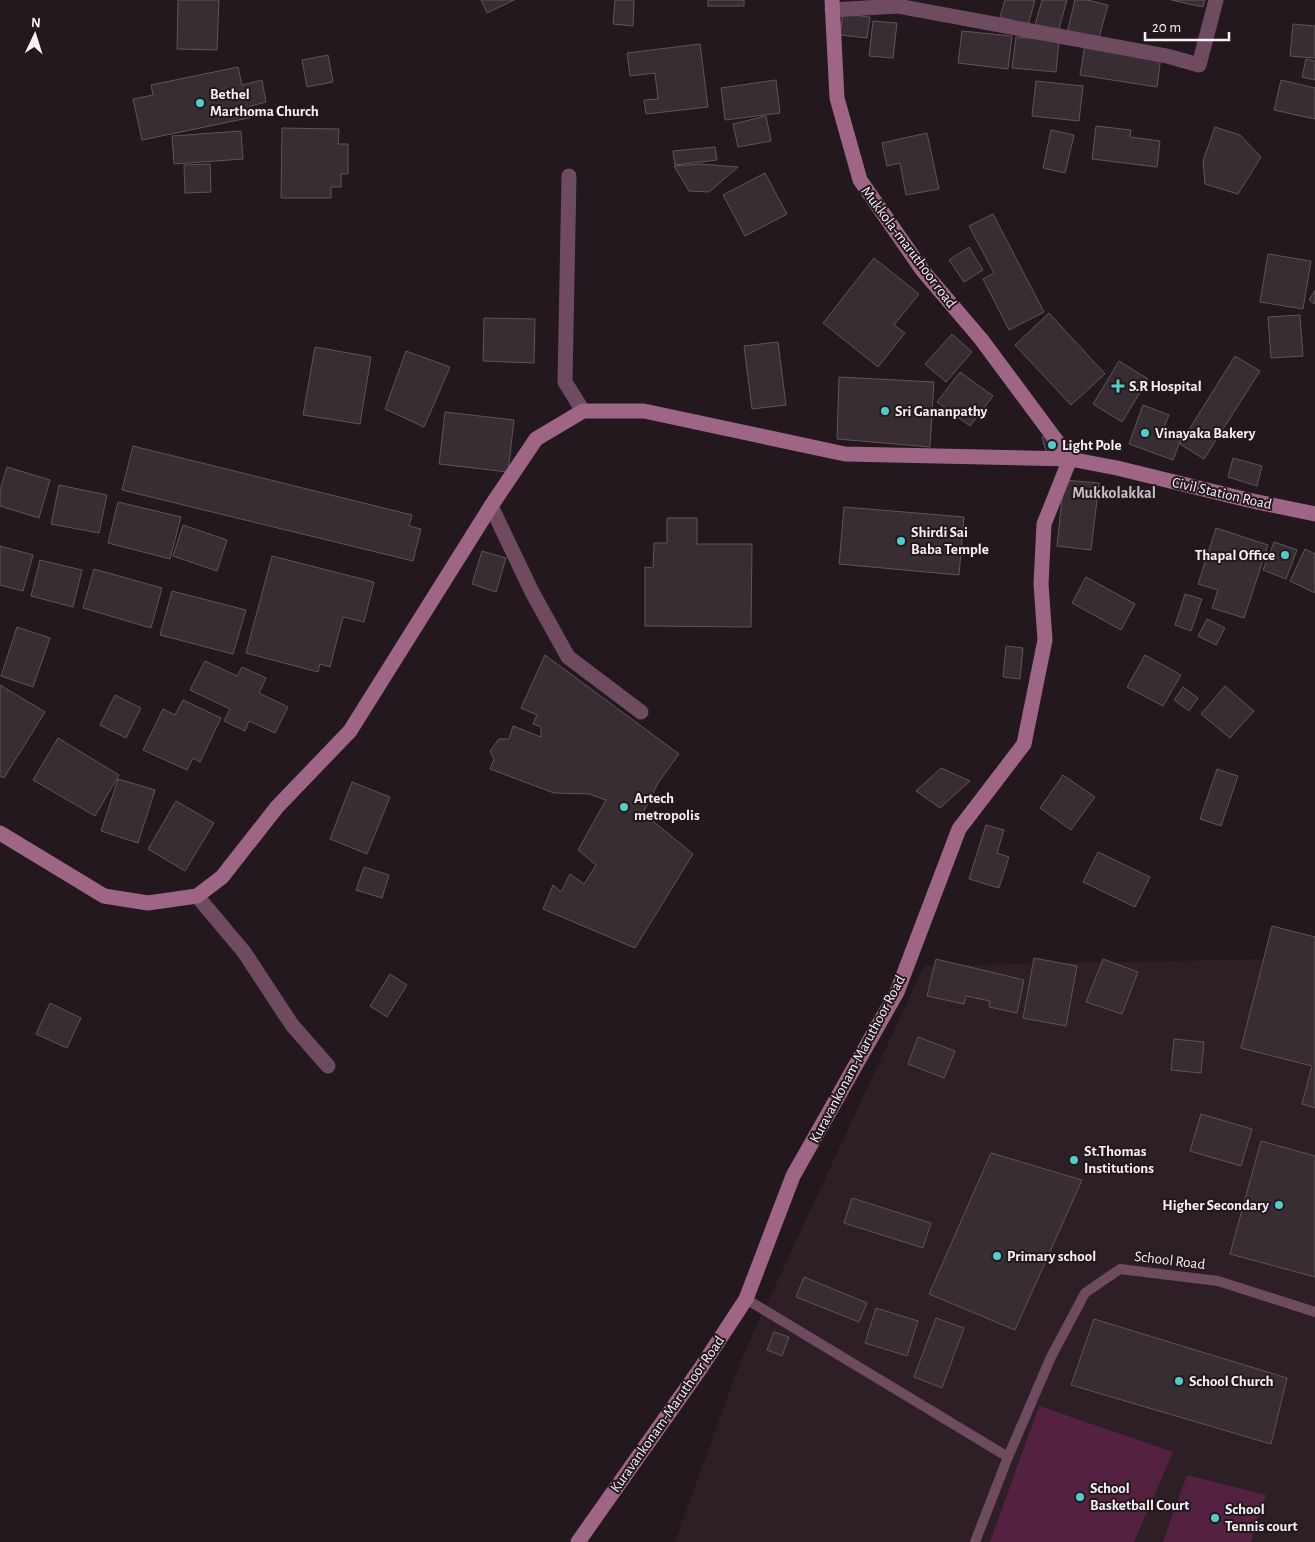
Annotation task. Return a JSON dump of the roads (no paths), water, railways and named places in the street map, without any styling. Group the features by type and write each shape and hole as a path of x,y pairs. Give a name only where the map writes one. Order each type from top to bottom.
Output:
{"main road":[{"name":"Mukkola-maruthoor road","path":"832,5 837,98 860,180 923,270 981,339 1070,459"},
{"name":"Civil Station Road","path":"583,411 644,411 846,454 1070,459 1117,468 1248,500 1315,514"},
{"path":"0,832 104,896 148,903 197,896 222,877 276,807 350,731 491,506 536,439 583,411"},
{"name":"Kuravankonam-Maruthoor Road","path":"578,1542 700,1369 746,1299 793,1176 897,992 959,829 1024,744 1045,640 1041,584 1044,524 1070,459"}],"street":[{"path":"832,5 897,6 1168,56 1199,65 1216,0"},
{"path":"569,176 566,382 583,411"},
{"path":"491,506 532,592 568,656 641,712"},
{"path":"197,896 244,952 292,1025 328,1066"}],"lane":[{"name":"School Road","path":"975,1542 1008,1457 1051,1357 1085,1293 1120,1269 1218,1282 1315,1312"},
{"path":"746,1299 1008,1457"}],"place":[{"name":"Bethel Marthoma Church","path":"200,103"},
{"name":"S.R Hospital","path":"1118,386"},
{"name":"Sri Gananpathy","path":"885,411"},
{"name":"Vinayaka Bakery","path":"1145,433"},
{"name":"Light Pole","path":"1052,445"},
{"name":"Shirdi Sai Baba Temple","path":"901,541"},
{"name":"Thapal Office","path":"1285,555"},
{"name":"Artech metropolis","path":"624,807"},
{"name":"St.Thomas Institutions","path":"1074,1160"},
{"name":"Higher Secondary","path":"1279,1205"},
{"name":"Primary school","path":"997,1256"},
{"name":"School Church","path":"1179,1381"},
{"name":"School Basketball Court","path":"1080,1497"},
{"name":"School Tennis court","path":"1215,1518"}],"district":[{"name":"Mukkolakkal","path":"1114,492"}]}
